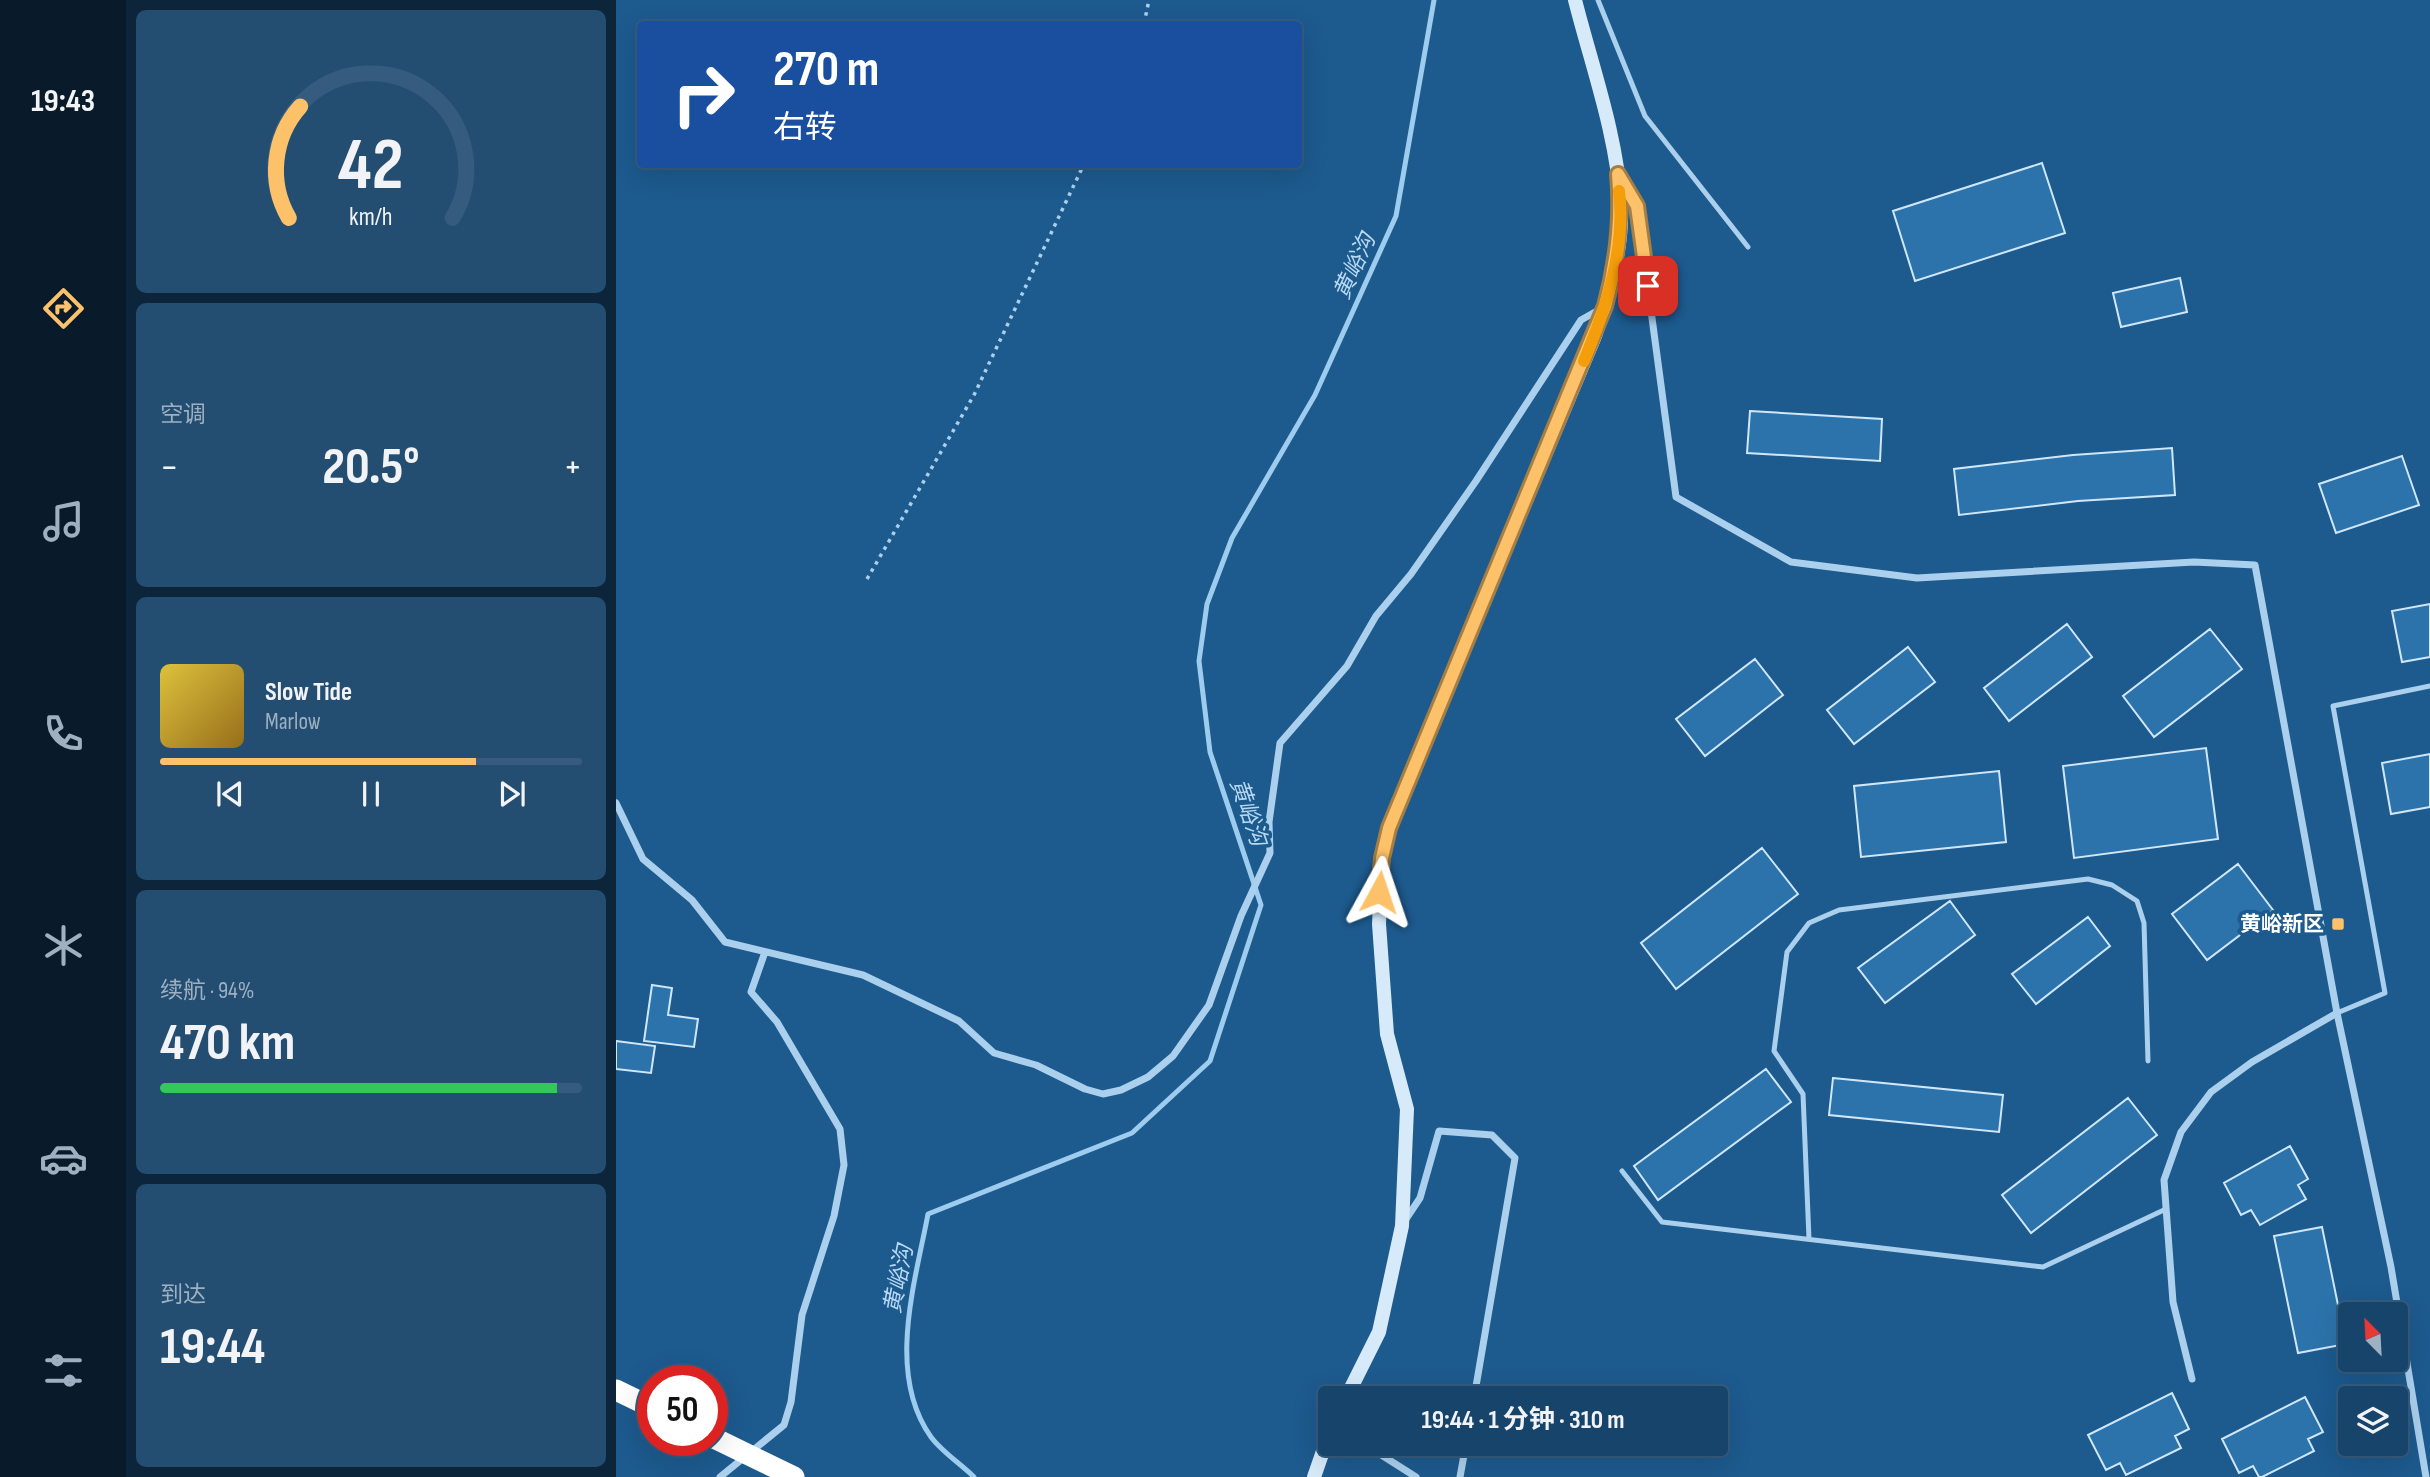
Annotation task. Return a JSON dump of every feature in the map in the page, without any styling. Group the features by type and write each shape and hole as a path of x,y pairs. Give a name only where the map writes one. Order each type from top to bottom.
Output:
{"highway":[{"path":"616,1390 637,1400"},
{"path":"728,1445 794,1477"}],"main road":[{"path":"1352,1386 1380,1332 1402,1226 1407,1109 1387,1034 1379,924 1382,858 1389,828 1404,790 1605,306 1619,238 1621,206 1618,174 1606,114 1575,0"},
{"path":"1314,1477 1321,1456"}],"street":[{"path":"1618,174 1637,206 1676,497 1791,562 1917,578 2194,562 2255,565 2337,1013 2391,1267 2426,1477"},
{"path":"616,803 643,859 692,900 725,942 863,975 959,1021 994,1053 1036,1065 1085,1089 1103,1094 1121,1090 1148,1077 1173,1056 1209,1005 1241,916 1270,853 1269,822 1280,743 1347,666 1376,616 1411,574 1476,481 1581,320 1605,306"},
{"path":"720,1477 784,1425 791,1402 802,1315 834,1216 844,1164 840,1129 776,1022 751,992 765,951"},
{"path":"2192,1379 2173,1302 2164,1180 2181,1132 2211,1092 2252,1062 2337,1013"},
{"path":"1402,1226 1420,1198 1439,1131 1492,1135 1515,1158 1476,1386"},
{"path":"1382,1456 1416,1477"},
{"path":"1460,1477 1464,1456"}],"lane":[{"path":"1598,0 1645,116 1748,247"},
{"path":"2337,1013 2385,993 2333,706 2430,685"},
{"path":"1810,1239 1803,1094 1774,1051 1787,952 1809,923 1839,910 1894,903 2088,879 2112,885 2137,901 2144,923 2148,1061"},
{"path":"1622,1171 1662,1222 2043,1267 2166,1209"}],"path":[{"path":"1145,21 1149,0"},
{"path":"867,579 974,395 1082,168"}],"building":[{"path":"2042,163 2065,233 1915,281 1893,211"},
{"path":"2180,278 2187,312 2121,327 2113,293"},
{"path":"1750,411 1882,419 1880,461 1747,453"},
{"path":"2172,448 2175,495 2078,501 1959,515 1954,469 2073,455"},
{"path":"2402,456 2419,505 2336,533 2319,484"},
{"path":"2430,604 2430,657 2402,662 2392,611"},
{"path":"2067,624 2092,657 2009,721 1984,688"},
{"path":"2210,629 2242,669 2154,737 2123,696"},
{"path":"1908,647 1935,682 1854,744 1827,710"},
{"path":"1755,659 1783,695 1705,756 1676,719"},
{"path":"2206,748 2218,839 2074,858 2063,766"},
{"path":"2430,754 2430,807 2391,814 2382,763"},
{"path":"1999,771 2006,842 1861,857 1854,786"},
{"path":"1762,848 1798,894 1676,989 1641,943"},
{"path":"2238,864 2273,910 2207,960 2172,914"},
{"path":"1950,901 1975,935 1885,1003 1858,968"},
{"path":"2088,917 2110,946 2036,1004 2012,974"},
{"path":"652,985 672,988 668,1015 698,1019 694,1047 644,1041"},
{"path":"616,1041 655,1046 651,1073 616,1069"},
{"path":"1766,1069 1791,1102 1658,1200 1634,1166"},
{"path":"1833,1078 2003,1095 1999,1132 1829,1115"},
{"path":"2128,1098 2157,1135 2031,1233 2002,1195"},
{"path":"2290,1146 2308,1179 2298,1185 2306,1199 2260,1225 2251,1210 2241,1215 2224,1183"},
{"path":"2322,1227 2338,1305 2338,1346 2298,1353 2274,1236"},
{"path":"2172,1393 2189,1429 2175,1436 2181,1448 2126,1475 2120,1463 2106,1470 2088,1435"},
{"path":"2305,1397 2323,1432 2308,1439 2314,1451 2262,1477 2259,1477 2253,1466 2239,1473 2222,1439"}],"waterway":[{"name":"黄峪沟","path":"974,1477 931,1437 917,1412 910,1385 907,1357 911,1298 928,1214 1132,1133 1210,1061 1261,905 1210,752 1199,661 1207,604 1232,538 1315,395 1396,216 1434,0"}],"slow traffic":[{"path":"1584,361 1595,336 1613,275 1619,238 1619,191"}],"place":[{"name":"黄峪新区","path":"2338,924"}],"route":[{"path":"1379,892 1382,858 1389,828 1595,336 1605,306 1619,238 1621,206 1618,174 1637,206 1648,286"}]}
